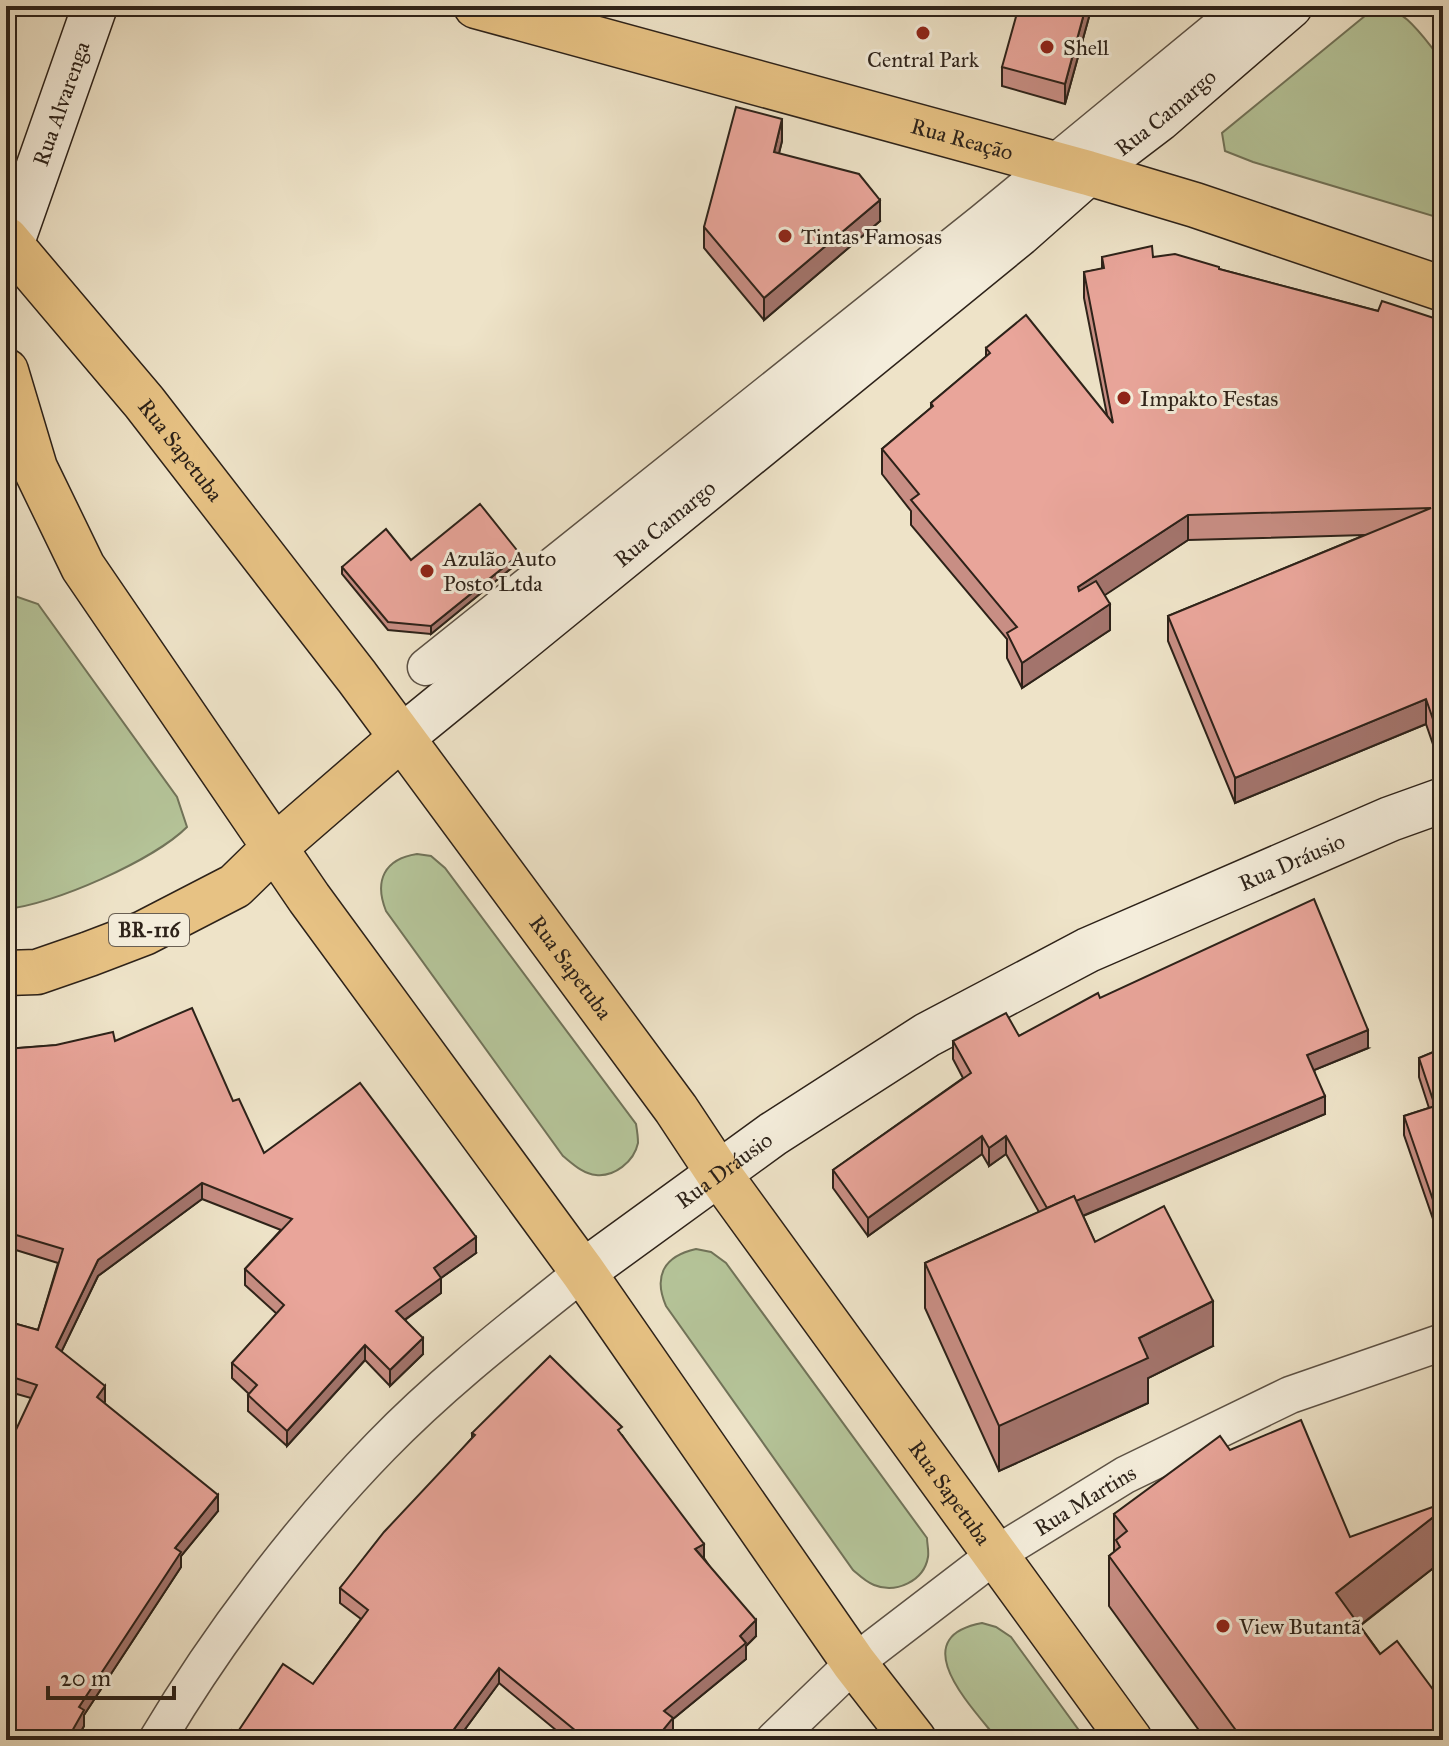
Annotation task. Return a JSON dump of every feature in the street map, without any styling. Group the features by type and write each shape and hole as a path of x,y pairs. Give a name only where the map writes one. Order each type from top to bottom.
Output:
{"main road":[{"name":"Rua Alvarenga","path":"7,253 95,6"},
{"name":"Rua Reação","path":"476,6 1072,168 1195,205 1443,289"},
{"name":"Rua Camargo","path":"6,973 37,972 144,933 235,886 274,848 401,738 1019,234 1072,168 1159,119 1290,6"},
{"name":"Rua Sapetuba","path":"7,253 144,402 357,677 676,1109 719,1174 1130,1740"},
{"path":"6,371 35,468 83,567 274,848 583,1272 854,1663 914,1740"},
{"name":"Rua Dráusio","path":"583,1272 773,1134 927,1035 1088,950 1390,819 1443,800"}],"street":[{"path":"426,667 1072,168 1245,6"},
{"name":"Rua Dráusio","path":"157,1740 233,1626 315,1521 380,1446 469,1363 583,1272"},
{"name":"Rua Martins","path":"774,1740 854,1663 995,1555 1125,1475 1290,1395 1443,1342"}],"green space":[{"path":"1377,6 1406,18 1443,61 1443,219 1225,151 1222,133"},
{"path":"6,593 38,604 177,797 187,827 151,853 102,879 49,899 6,909"},
{"path":"417,854 431,856 445,868 636,1124 636,1150 628,1162 616,1171 603,1175 591,1174 563,1156 386,911 381,890 385,873 397,861"},
{"path":"696,1249 711,1252 726,1263 927,1538 928,1557 915,1579 900,1586 882,1587 868,1582 853,1570 666,1306 661,1285 664,1269 676,1257"},
{"path":"982,1623 996,1627 1011,1637 1086,1740 998,1740 961,1693 951,1676 946,1658 947,1643 959,1631"}],"building":[{"name":"Shell","path":"1019,6 1086,6 1065,84 1002,67"},
{"name":"Tintas Famosas","path":"736,107 782,119 774,152 859,174 880,200 764,298 704,227"},
{"path":"1152,246 1153,257 1175,254 1219,269 1378,311 1382,301 1443,321 1443,725 1436,728 1426,699 1235,778 1168,616 1431,508 1188,515 1078,587 1079,591 1096,581 1110,604 1022,663 1007,633 1017,627 911,500 919,494 882,449 990,353 986,348 1026,315 1113,423 1084,272 1104,268 1102,257"},
{"name":"Azulão Auto Posto Ltda","path":"480,504 520,554 431,626 388,622 342,567 386,529 411,560"},
{"path":"1314,899 1368,1030 1307,1055 1325,1096 1076,1201 1074,1196 1047,1208 1006,1136 989,1148 982,1136 868,1218 833,1170 971,1073 953,1041 1006,1013 1019,1036 1098,993 1100,998"},
{"path":"192,1008 233,1101 239,1099 264,1153 360,1083 476,1237 434,1268 441,1278 396,1311 423,1338 390,1370 365,1345 287,1431 248,1395 257,1385 232,1363 284,1305 245,1269 292,1219 202,1183 98,1260 56,1347 105,1386 97,1397 218,1495 175,1548 181,1552 79,1707 84,1710 67,1740 6,1740 6,1451 37,1385 6,1375 6,1321 38,1330 63,1249 6,1232 6,1049 56,1045 113,1032 115,1041"},
{"path":"1443,1048 1443,1229 1404,1116 1435,1106 1419,1058"},
{"path":"1074,1196 1095,1242 1164,1206 1213,1301 1139,1338 1148,1358 999,1426 925,1263"},
{"path":"550,1356 622,1427 618,1430 704,1544 695,1549 756,1620 740,1636 746,1643 664,1711 673,1718 655,1740 587,1740 499,1668 446,1740 226,1740 232,1730 237,1733 283,1664 313,1684 368,1610 340,1588 384,1532 475,1435 472,1433"},
{"path":"1301,1420 1350,1537 1438,1505 1441,1511 1336,1593 1380,1654 1397,1641 1443,1703 1443,1726 1424,1740 1243,1740 1109,1556 1120,1547 1116,1540 1127,1531 1114,1514 1220,1436 1230,1450"}],"place":[{"name":"Central Park","path":"923,33"},
{"name":"Shell","path":"1047,47"},
{"name":"Tintas Famosas","path":"785,236"},
{"name":"Impakto Festas","path":"1124,398"},
{"name":"Azulão Auto Posto Ltda","path":"427,571"},
{"name":"View Butantã","path":"1223,1626"}]}
